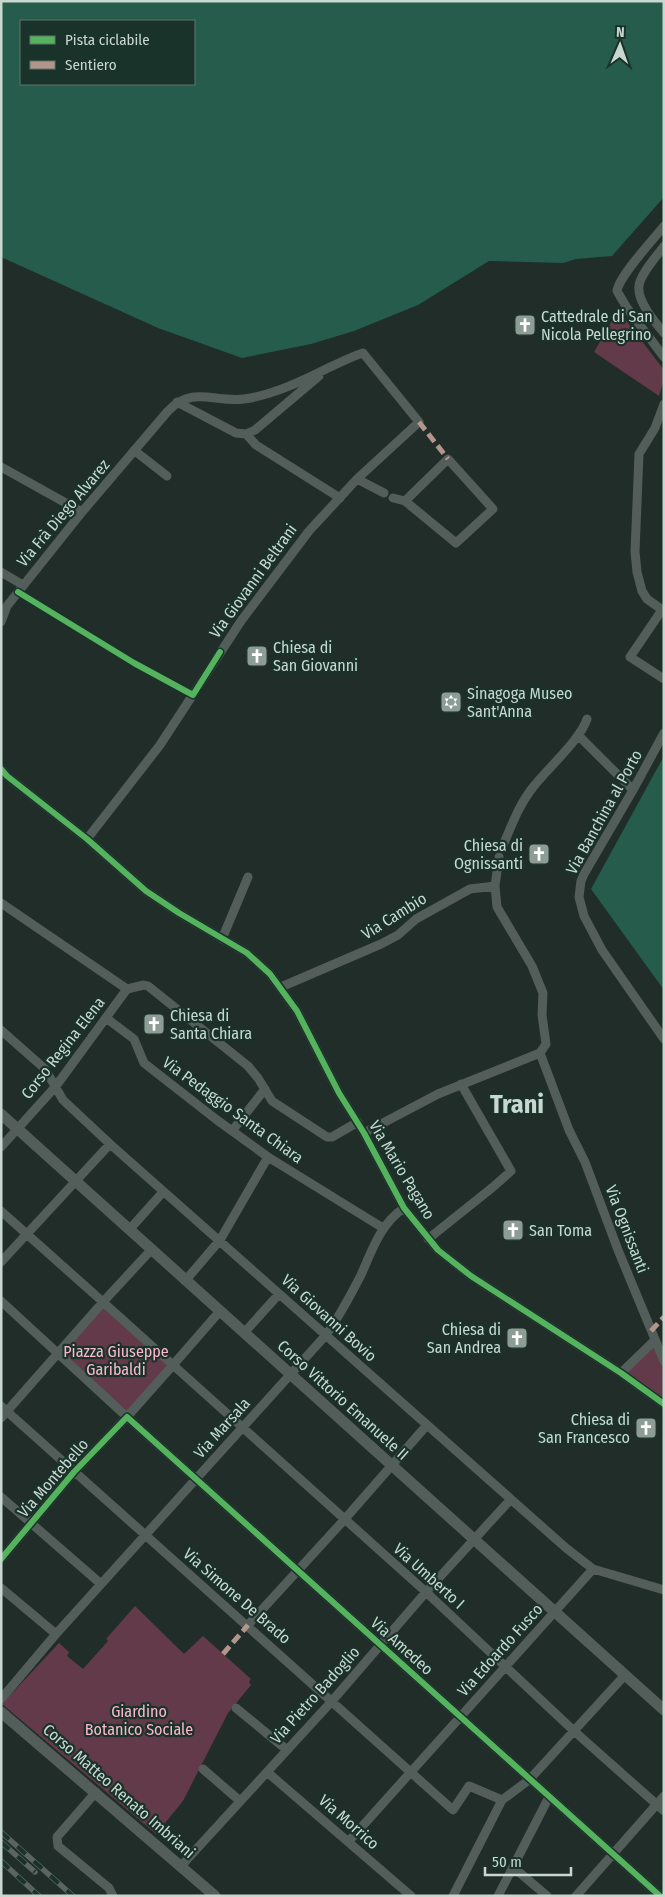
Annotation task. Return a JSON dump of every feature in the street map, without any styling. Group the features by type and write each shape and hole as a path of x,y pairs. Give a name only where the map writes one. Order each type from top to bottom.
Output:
{"street":[{"path":"664,226 622,280 617,290 627,308 664,357"},
{"path":"664,246 650,264 639,286 639,292 645,305 664,333"},
{"name":"Via Giovanni Beltrani","path":"87,839 154,756 252,605 309,531 357,479 419,422 363,353 327,369"},
{"path":"177,402 192,397 234,400 252,397 327,369"},
{"path":"177,402 236,433 246,434 255,430 327,369"},
{"name":"Via Frà Diego Alvarez","path":"1,622 7,606 23,585 82,512 177,402"},
{"path":"664,404 655,428 640,449 635,552 637,572 644,596 663,611 630,657 664,679"},
{"path":"246,434 256,445 340,498"},
{"path":"135,451 167,476"},
{"path":"393,498 405,501 456,543 493,509 448,459 405,501"},
{"path":"1,467 82,512"},
{"path":"357,479 384,493"},
{"path":"1,572 23,585"},
{"path":"364,1133 438,1094 540,1053 546,1044 542,1015 543,993 532,966 499,910 495,886 500,852 519,810 529,793 578,735 587,719"},
{"name":"Via Banchina al Porto","path":"664,733 584,874 580,888 581,907 584,916 602,950 664,1039"},
{"path":"578,735 633,790"},
{"path":"3,775 87,839"},
{"name":"Via Mario Pagano","path":"87,839 146,891 237,947 263,966 281,987 306,1028 339,1093 358,1122 404,1208 438,1250 472,1276 664,1404"},
{"path":"222,939 248,877"},
{"name":"Via Cambio","path":"281,987 381,944 398,935 416,919 470,890 495,886"},
{"path":"1,903 127,989 144,985 148,986 248,1066 272,1101 327,1137 332,1137 358,1122"},
{"name":"Corso Regina Elena","path":"1,1147 56,1086 127,989"},
{"name":"Via Pedaggio Santa Chiara","path":"106,1018 134,1040 144,1063 232,1131 268,1157 383,1228"},
{"name":"Via Giovanni Bovio","path":"3,1035 45,1069 63,1100 110,1144 566,1548 593,1569 664,1590"},
{"name":"Via Ognissanti","path":"540,1053 569,1130 585,1162 618,1250 664,1361"},
{"path":"428,1239 493,1187 511,1170 461,1084"},
{"path":"232,1131 265,1089"},
{"name":"Corso Vittorio Emanuele II","path":"1,1114 664,1710"},
{"path":"1,1262 110,1144"},
{"path":"185,1281 220,1240 268,1157"},
{"path":"128,1230 163,1192"},
{"name":"Via Marsala","path":"1,1700 56,1634 326,1335 345,1306 383,1228 396,1213 404,1208"},
{"path":"1,1211 173,1365"},
{"path":"3,1412 151,1250"},
{"path":"244,1333 280,1294"},
{"path":"1,1301 127,1417 220,1311"},
{"path":"620,1373 654,1340"},
{"name":"Via Umberto I","path":"173,1365 426,1592 504,1666 664,1811"},
{"name":"Via Simone De Brado","path":"3,1412 248,1625 453,1810 470,1786 502,1800"},
{"name":"Via Montebello","path":"1,1559 74,1472 127,1417"},
{"name":"Via Amedeo","path":"127,1417 660,1896"},
{"path":"248,1625 344,1520 427,1425"},
{"path":"1,1497 101,1584"},
{"name":"Via Pietro Badoglio","path":"181,1866 332,1701 426,1592 511,1499"},
{"name":"Via Edoardo Fusco","path":"349,1841 593,1569"},
{"path":"1,1588 56,1634"},
{"path":"454,1896 502,1800 529,1780 625,1675"},
{"path":"236,1708 287,1750"},
{"name":"Corso Matteo Renato Imbriani","path":"1,1712 215,1896"},
{"path":"203,1770 240,1802"},
{"name":"Via Morrico","path":"267,1772 411,1896"},
{"path":"96,1792 57,1837 56,1842 58,1846 109,1888 113,1896"},
{"path":"576,1896 664,1796"},
{"path":"498,1896 549,1797"},
{"path":"513,1867 547,1896"}],"green space":[{"path":"618,310 664,370 664,379 659,396 594,352"},
{"name":"Piazza Giuseppe Garibaldi","path":"104,1306 169,1365 127,1413 61,1354"},
{"path":"654,1344 664,1365 664,1402 624,1373"},
{"name":"Giardino Botanico Sociale","path":"135,1606 184,1654 203,1636 251,1679 249,1682 251,1685 228,1713 183,1801 156,1834 2,1704 59,1643 69,1652 67,1656 83,1669"}],"shaded area":[{"path":"1,1 664,1 664,197 612,256 576,259 563,263 489,261 418,305 354,331 311,344 242,358 158,328 1,257"},
{"path":"664,756 664,990 591,889"}],"railway":[{"path":"1,1832 73,1896"},
{"path":"1,1842 35,1872"},
{"path":"1,1861 39,1896"}],"marked path":[{"path":"419,422 448,459"},
{"path":"651,1331 664,1317"},
{"path":"223,1654 248,1625"}],"cycle path":[{"path":"18,592 134,663 193,695 220,652"},
{"path":"1,769 7,776 87,839 146,891 247,953 270,974 297,1011 339,1093 364,1133 404,1208 438,1250 471,1276 621,1373 664,1404"},
{"path":"1,1559 74,1472 127,1417 660,1896"}],"place":[{"name":"Cattedrale di San Nicola Pellegrino","path":"525,325"},
{"name":"Chiesa di San Giovanni","path":"257,656"},
{"name":"Sinagoga Museo Sant'Anna","path":"451,702"},
{"name":"Chiesa di Ognissanti","path":"539,854"},
{"name":"Chiesa di Santa Chiara","path":"154,1024"},
{"name":"San Toma","path":"513,1230"},
{"name":"Chiesa di San Andrea","path":"517,1338"},
{"name":"Chiesa di San Francesco","path":"646,1428"}],"district":[{"name":"Trani","path":"517,1104"}]}
